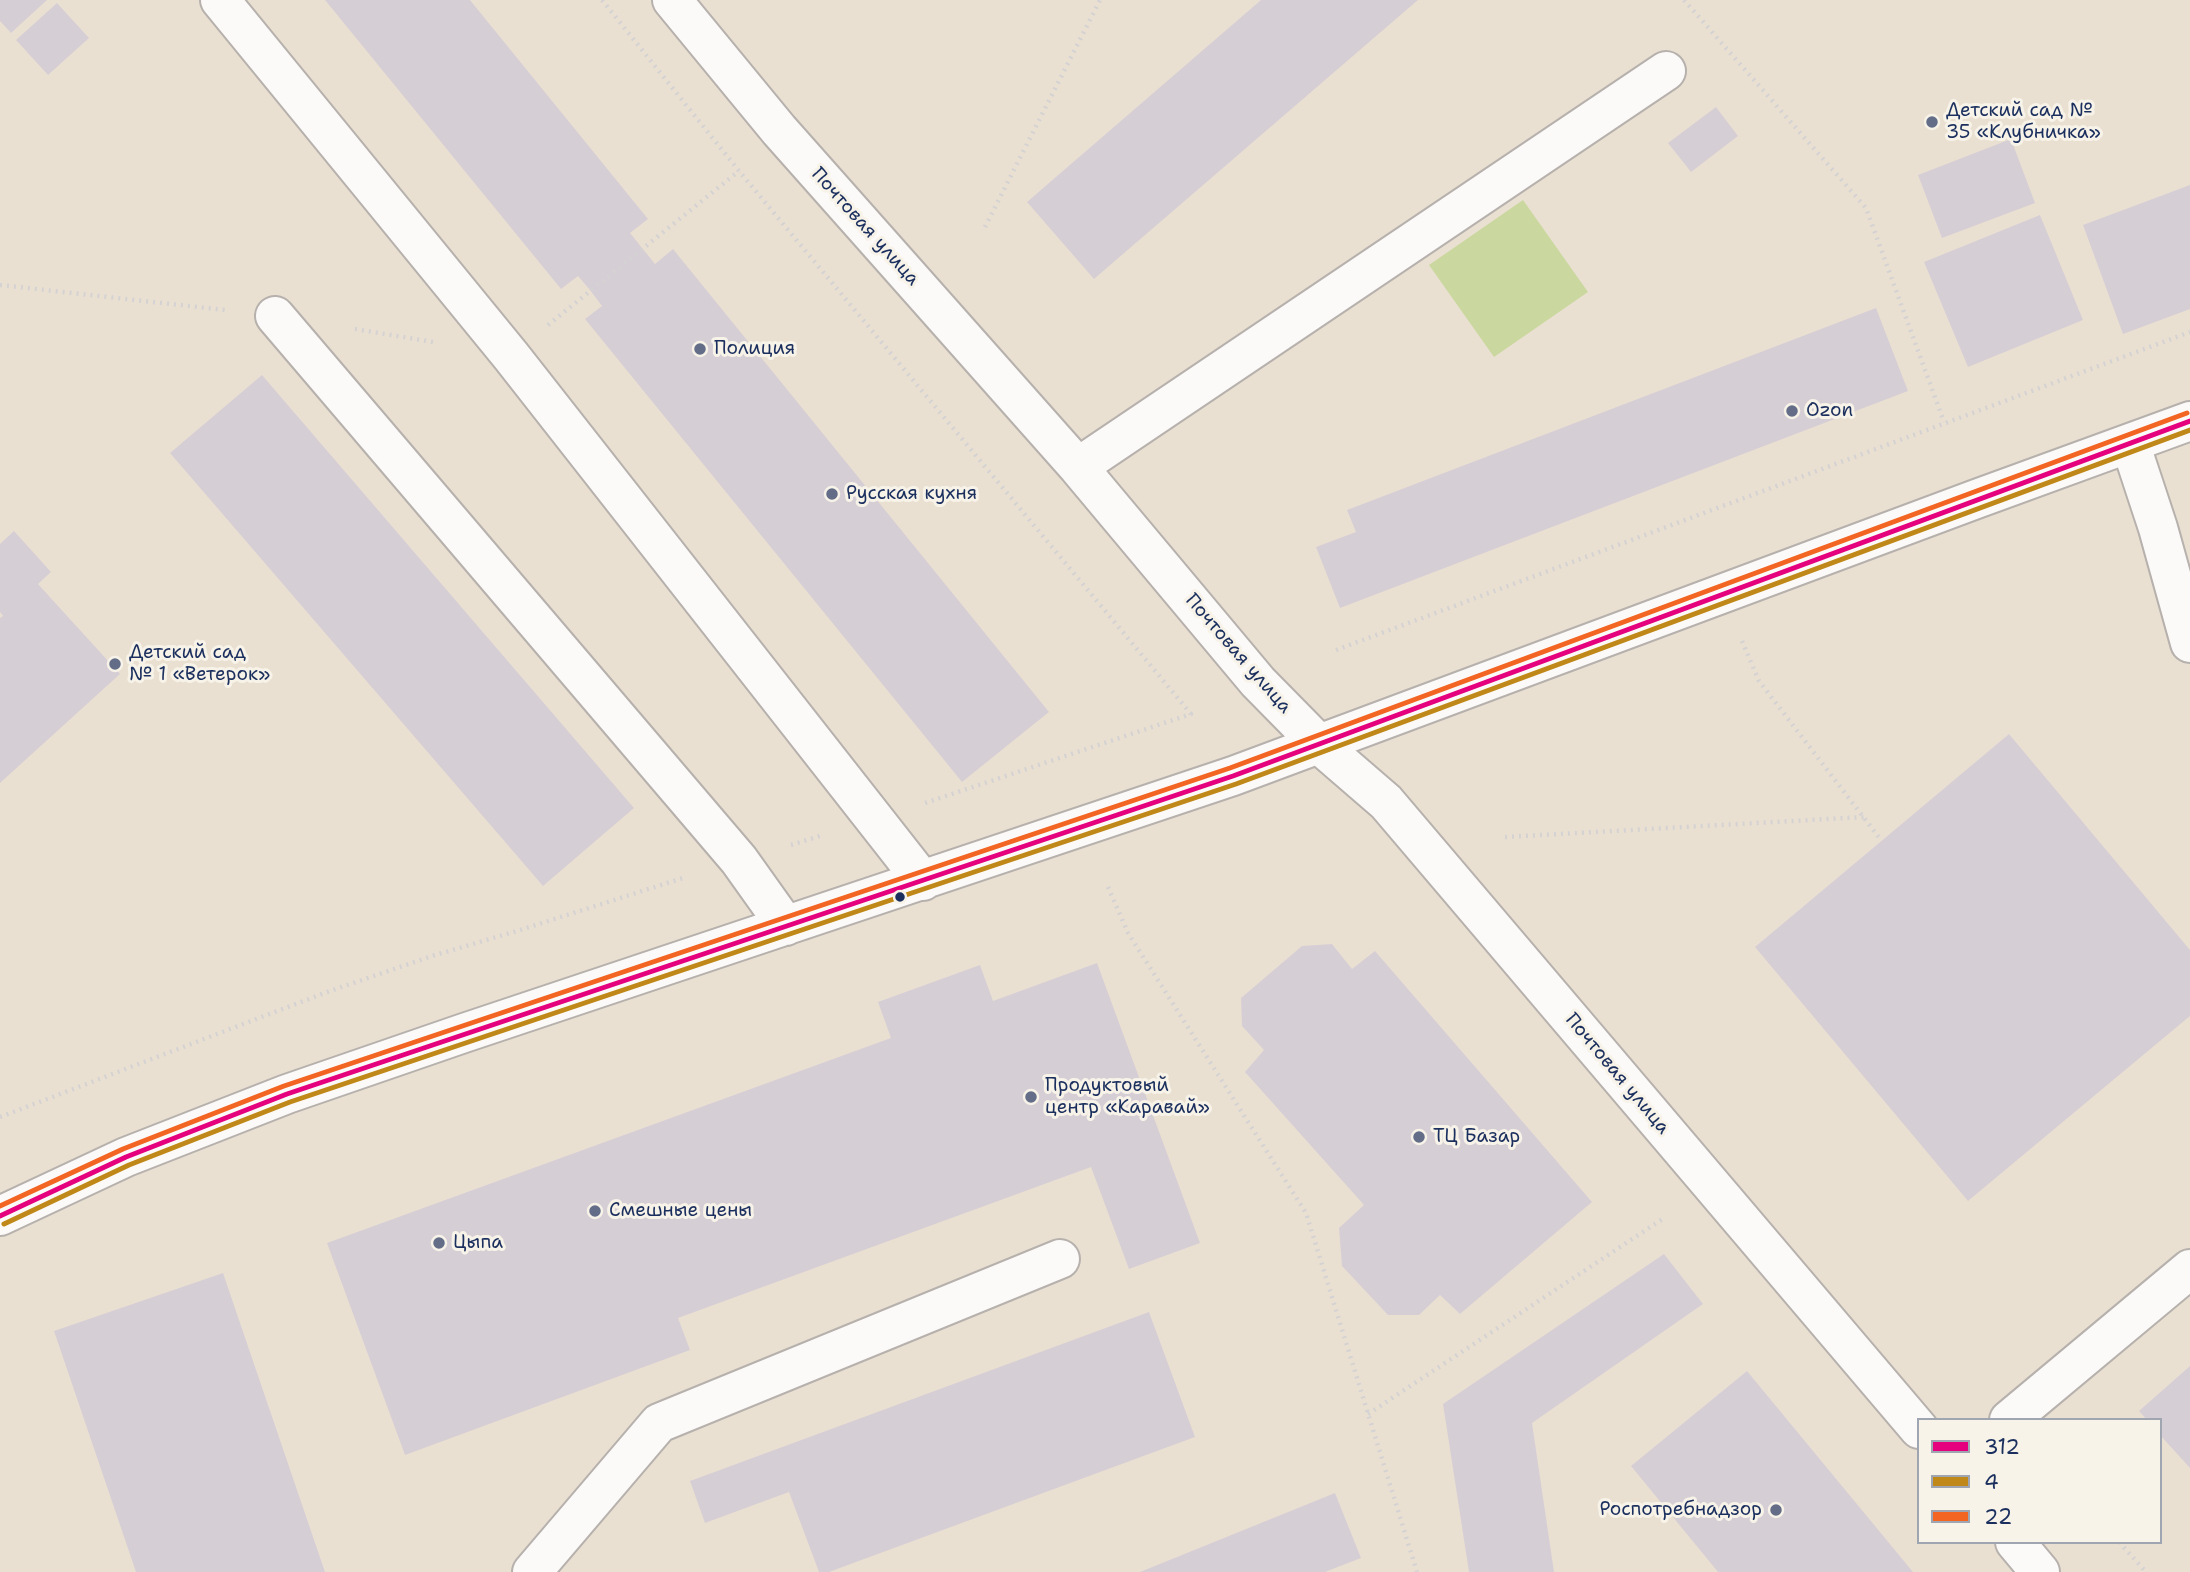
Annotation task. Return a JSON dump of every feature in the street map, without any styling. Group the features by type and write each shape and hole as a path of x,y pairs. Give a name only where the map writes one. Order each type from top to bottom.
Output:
{"street":[{"path":"220,0 511,356 923,881"},
{"name":"Почтовая улица","path":"672,0 779,130 1078,467 1258,682 1320,745 1386,802 1917,1427"},
{"path":"1078,467 1666,71"},
{"path":"275,316 739,860 786,926"},
{"path":"0,1216 138,1153 287,1094 1320,745 2190,421"},
{"path":"2130,443 2185,606 2190,643"},
{"path":"532,1572 659,1423 1060,1259"},
{"path":"2011,1418 2190,1269"},
{"path":"2017,1544 2040,1572"}],"path":[{"path":"0,1117 327,992 432,956 876,819 1191,714 739,171 601,0"},
{"path":"985,227 1100,0"},
{"path":"1684,0 1866,208 1944,422"},
{"path":"511,356 739,171"},
{"path":"1336,650 2190,332"},
{"path":"1722,594 1759,681 1881,840"},
{"path":"1506,837 1864,817"},
{"path":"1108,887 1128,933 1306,1213 1417,1572"},
{"path":"1368,1414 1664,1218"},
{"path":"2121,1544 2146,1572"}],"green space":[{"path":"1523,200 1588,292 1494,357 1429,265"}],"building":[{"path":"0,0 47,0 11,33 0,21"},
{"path":"325,0 470,0 648,219 630,233 655,264 673,249 1049,712 962,782 585,319 602,306 590,290 578,276 561,289"},
{"path":"1261,0 1418,0 1094,279 1027,202"},
{"path":"57,3 89,38 48,75 16,40"},
{"path":"1716,107 1738,136 1691,172 1668,143"},
{"path":"2011,139 2035,203 1942,238 1918,175"},
{"path":"2190,185 2190,309 2123,334 2083,225"},
{"path":"2040,215 2083,320 1968,367 1924,262"},
{"path":"1876,308 1908,391 1340,608 1316,547 1356,532 1347,510"},
{"path":"262,375 634,808 543,886 170,453"},
{"path":"14,531 51,572 38,584 120,674 0,783 0,618 3,616 0,612 0,544"},
{"path":"2009,734 2190,950 2190,1016 1968,1201 1755,947"},
{"name":"ТЦ Базар","path":"1332,944 1352,969 1375,951 1592,1202 1460,1314 1440,1295 1419,1315 1388,1315 1342,1266 1339,1228 1364,1205 1245,1072 1264,1050 1242,1026 1241,998 1302,946"},
{"path":"1097,963 1200,1243 1129,1269 1091,1167 678,1318 690,1350 405,1455 327,1243 891,1038 878,1002 980,965 993,1001"},
{"path":"1664,1254 1703,1304 1532,1423 1554,1572 1469,1572 1443,1404"},
{"path":"223,1273 325,1572 136,1572 54,1331"},
{"path":"1149,1312 1195,1437 829,1572 819,1572 789,1492 705,1523 690,1481"},
{"path":"2190,1366 2190,1468 2162,1437 2162,1418 2145,1418 2139,1411"},
{"path":"1747,1371 1913,1572 1718,1572 1631,1466"},
{"path":"1335,1493 1361,1558 1325,1572 1140,1572"}],"transit line":[{"name":"22","path":"0,1206 123,1149 284,1086 1230,768 2187,413"},
{"name":"312","path":"0,1216 126,1157 287,1094 1233,776 2190,421"},
{"name":"4","path":"4,1224 129,1165 290,1102 1236,784 2190,430"}],"place":[{"name":"Детский сад № 35 «Клубничка»","path":"1932,122"},
{"name":"Полиция","path":"700,349"},
{"name":"Ozon","path":"1792,411"},
{"name":"Русская кухня","path":"832,494"},
{"name":"Детский сад № 1 «Ветерок»","path":"115,664"},
{"name":"Продуктовый центр «Каравай»","path":"1031,1097"},
{"name":"ТЦ Базар","path":"1419,1137"},
{"name":"Смешные цены","path":"595,1211"},
{"name":"Цыпа","path":"439,1243"},
{"name":"Роспотребнадзор","path":"1776,1510"}]}
